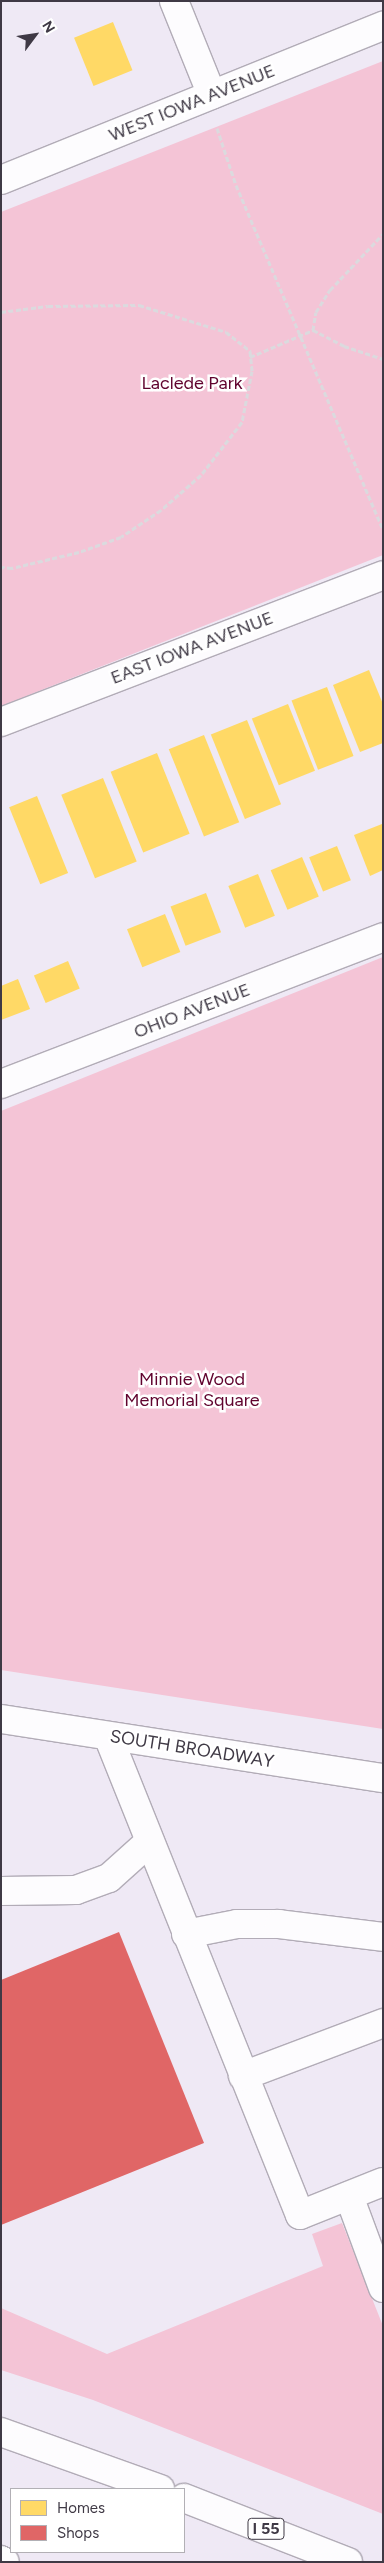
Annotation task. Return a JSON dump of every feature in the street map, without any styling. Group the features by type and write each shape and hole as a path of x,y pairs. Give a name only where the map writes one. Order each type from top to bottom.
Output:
{"main road":[{"path":"174,1 213,107"},
{"name":"WEST IOWA AVENUE","path":"1,180 213,107 383,26"},
{"name":"EAST IOWA AVENUE","path":"1,722 383,575"},
{"name":"OHIO AVENUE","path":"1,1084 383,937"},
{"name":"SOUTH BROADWAY","path":"1,1719 383,1778"},
{"path":"108,1736 148,1843 300,2215 383,2182"},
{"path":"1,1891 76,1890 109,1878 148,1843"},
{"path":"186,1934 237,1924 279,1924 383,1937"},
{"path":"243,2076 383,2023"},
{"path":"349,2196 383,2288"},
{"path":"1,2432 157,2488"},
{"name":"I 55","path":"185,2498 348,2562"},
{"path":"1,2560 5,2562"}],"path":[{"path":"213,107 236,185 383,529"},
{"path":"313,330 316,312 330,290 383,234"},
{"path":"1,312 48,306 139,305 226,332 250,351 252,371 242,422 201,475 161,510 120,537 79,552 12,568 1,567"},
{"path":"250,357 313,330 344,346 383,359"}],"green space":[{"name":"Laclede Park","path":"383,61 383,555 1,706 1,212"},
{"name":"Minnie Wood Memorial Square","path":"383,957 383,1729 1,1670 1,1111"},
{"path":"342,2223 383,2326 383,2514 93,2400 1,2370 1,2308 107,2354 323,2266 312,2234"}],"building: Homes":[{"path":"113,22 132,70 94,86 74,38"},
{"path":"369,670 383,704 383,743 360,752 333,685"},
{"path":"327,687 354,756 318,770 292,701"},
{"path":"288,704 315,771 279,785 252,719"},
{"path":"247,720 281,804 245,819 211,735"},
{"path":"204,735 239,822 204,836 169,749"},
{"path":"157,753 190,834 143,852 111,772"},
{"path":"103,778 137,861 95,878 61,795"},
{"path":"37,796 68,873 40,884 9,807"},
{"path":"382,824 383,870 370,876 354,835"},
{"path":"337,846 351,880 323,892 309,857"},
{"path":"302,857 319,897 288,910 271,870"},
{"path":"258,874 275,916 245,928 228,886"},
{"path":"206,893 221,932 186,946 171,907"},
{"path":"165,914 180,952 142,967 127,929"},
{"path":"68,961 80,989 46,1003 34,975"},
{"path":"18,979 30,1009 1,1020 1,986"}],"building: Shops":[{"path":"119,1932 204,2143 1,2225 1,1980"}]}
